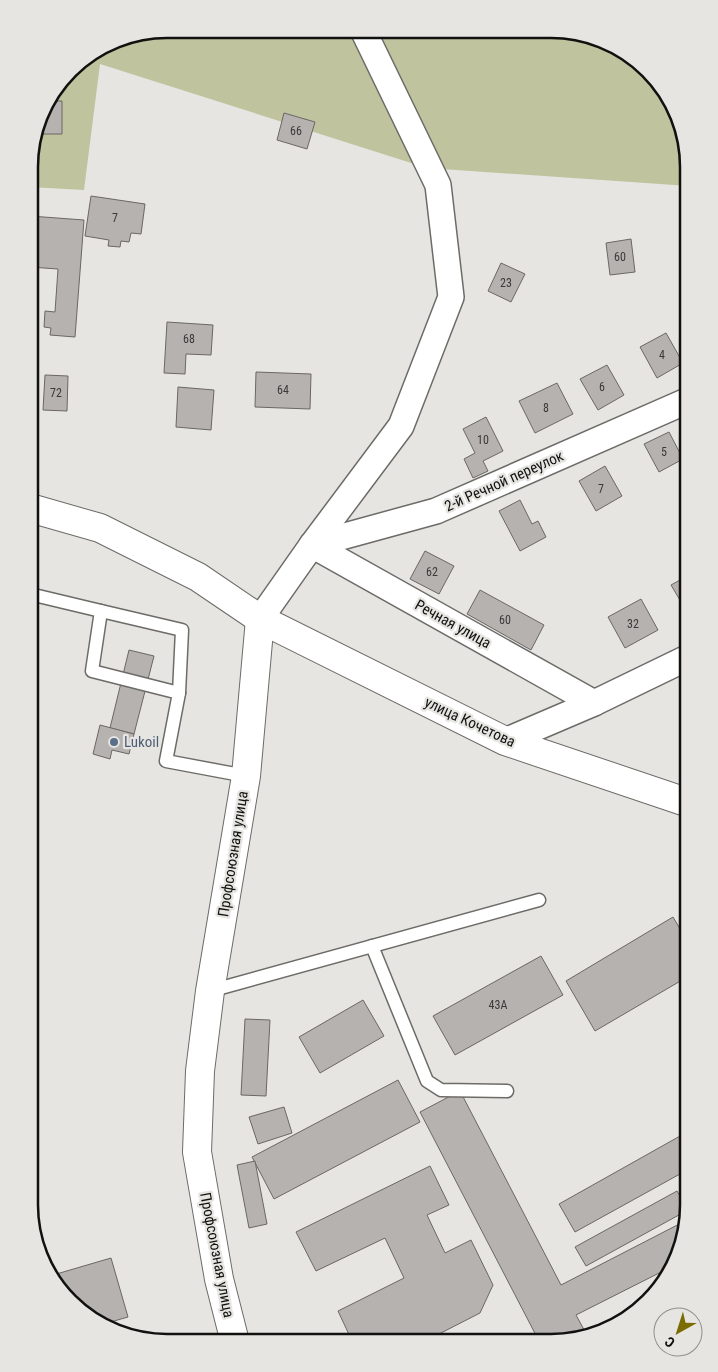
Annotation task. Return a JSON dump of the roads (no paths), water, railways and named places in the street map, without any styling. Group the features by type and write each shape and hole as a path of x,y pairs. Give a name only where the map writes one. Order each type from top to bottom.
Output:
{"main road":[{"path":"38,510 100,528 198,577 260,619"},
{"name":"улица Кочетова","path":"260,619 505,741 680,801"},
{"name":"Профсоюзная улица","path":"234,1334 219,1279 197,1152 200,1071 210,991 246,776 260,619"}],"street":[{"path":"260,619 312,545 401,426 450,297 438,185 367,38"},
{"name":"2-й Речной переулок","path":"312,545 436,511 680,404"},
{"name":"Речная улица","path":"312,545 594,703"},
{"path":"505,741 594,703 680,660"}],"lane":[{"path":"38,595 182,630 179,693 166,761 246,776"},
{"path":"101,611 92,671 179,693"},
{"path":"210,991 539,900"},
{"path":"372,946 426,1081 441,1090 507,1091"}],"place":[{"name":"Lukoil","path":"114,742"}]}
